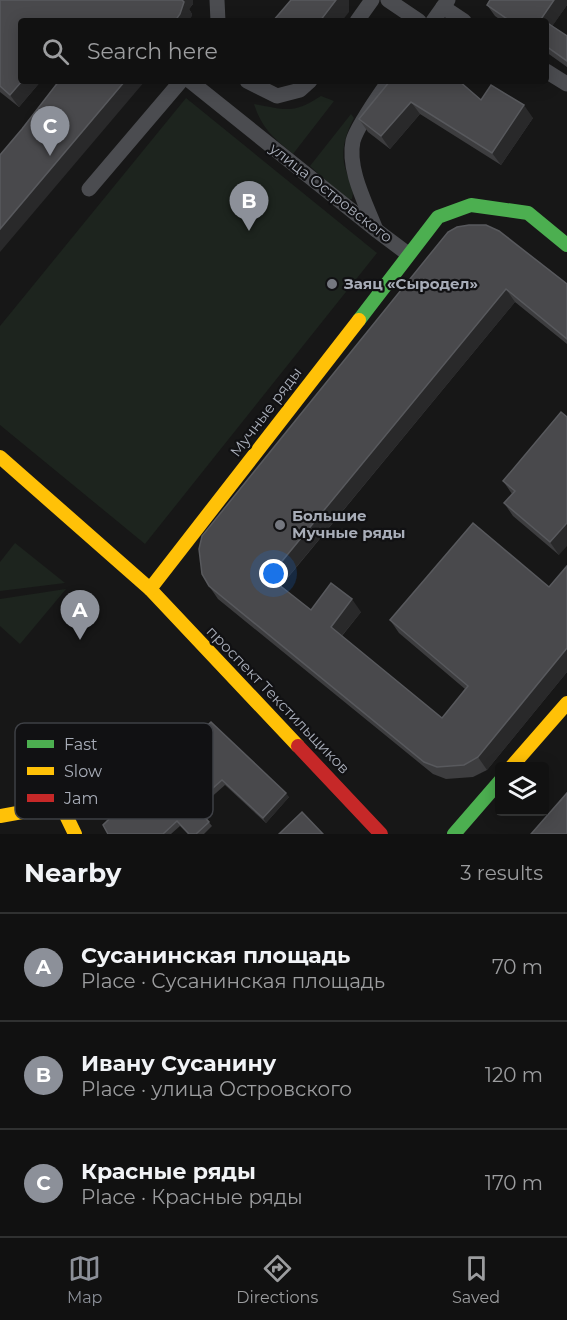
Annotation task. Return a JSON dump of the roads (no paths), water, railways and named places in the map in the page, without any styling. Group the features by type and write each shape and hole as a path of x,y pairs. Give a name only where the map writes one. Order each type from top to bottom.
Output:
{"street":[{"path":"218,0 218,18"},
{"path":"388,0 415,18"},
{"path":"359,18 369,2"},
{"path":"435,18 446,4 461,18"},
{"path":"549,73 567,84"},
{"path":"89,189 178,84"},
{"name":"улица Островского","path":"194,84 408,254"},
{"path":"253,84 277,96 300,90 307,84"},
{"path":"376,230 353,167 353,140 387,84"},
{"path":"408,254 438,217 471,205 528,213 567,245"},
{"name":"Мучные ряды","path":"150,589 408,254"},
{"name":"проспект Текстильщиков","path":"0,457 150,589 381,834"},
{"path":"515,762 567,703"},
{"path":"454,834 495,787"},
{"path":"0,816 15,813"},
{"path":"68,819 75,834"}],"place":[{"name":"Красные ряды","path":"50,156"},
{"name":"Ивану Сусанину","path":"249,231"},
{"name":"Заяц «Сыродел»","path":"332,284"},
{"name":"Большие Мучные ряды","path":"280,525"},
{"name":"Сусанинская площадь","path":"80,640"}]}
